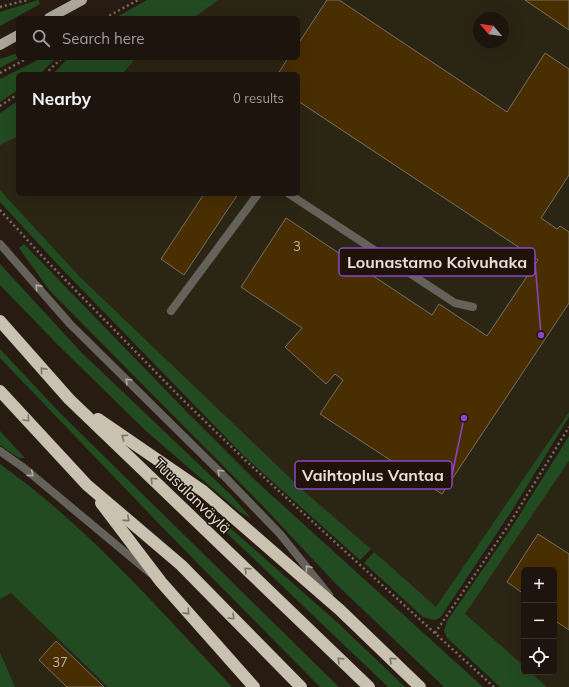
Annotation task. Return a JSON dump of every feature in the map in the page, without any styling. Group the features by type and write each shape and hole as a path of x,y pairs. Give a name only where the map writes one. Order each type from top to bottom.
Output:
{"highway":[{"name":"Tuusulanväylä","path":"0,321 69,399 369,687"},
{"path":"0,391 87,485 161,582 254,687"},
{"path":"69,399 203,491 340,610 420,687"},
{"path":"87,485 181,565 301,687"}],"main road":[{"path":"53,16 82,0"},
{"path":"0,44 16,36"}],"lane":[{"path":"171,311 257,196"},
{"path":"291,196 455,303 473,307"},
{"path":"0,244 70,324 226,478 280,534 340,610"},
{"path":"0,451 24,468 161,582"}],"path":[{"path":"0,7 27,0"},
{"path":"109,16 138,0"},
{"path":"0,73 24,60"},
{"path":"47,72 60,60"},
{"path":"0,106 16,95"},
{"path":"0,210 42,256 239,455 494,687"},
{"path":"435,633 508,526 569,427"}],"shaded area":[{"path":"198,0 569,0 569,412 436,608 306,493 80,277 0,190 0,132 16,124 16,196 300,196 300,72 110,72 118,60 300,60 300,16 171,16"},
{"path":"569,461 569,687 529,687 458,623"},
{"path":"0,580 132,687 15,687 0,652"}],"green space":[{"path":"38,0 40,4 0,26 0,12"},
{"path":"147,0 218,0 196,16 119,16"},
{"path":"16,54 16,60 0,68 0,59"},
{"path":"38,60 54,60 42,72 16,72 16,91 0,102 0,79"},
{"path":"66,60 134,60 124,72 55,72"},
{"path":"16,102 16,137 0,145 0,113"},
{"path":"0,190 80,277 306,493 371,549 360,560 244,456 60,267 0,202"},
{"path":"24,244 256,481 483,687 444,687 336,584 260,503 50,291 19,248"},
{"path":"0,264 81,352 231,495 251,518 240,512 146,431 57,344 0,285"},
{"path":"0,349 62,415 339,687 320,687 163,528 0,358"},
{"path":"569,412 569,417 513,509 440,618 434,620 423,617 364,563 374,552 436,607"},
{"path":"0,431 25,458 19,458 0,445"},
{"path":"569,436 569,461 465,614 521,663 521,675 533,675 547,687 500,687 447,638 444,631 447,621 510,530"},
{"path":"0,464 39,494 90,539 138,587 232,687 108,687 11,593 0,599"},
{"path":"209,512 212,512 339,624 405,687 388,687 210,517"},
{"path":"0,652 15,687 0,687"}],"building":[{"path":"327,0 339,0 507,112 545,53 569,69 569,175 541,218 557,229 560,226 569,232 569,303 442,494 320,414 343,380 335,374 326,384 285,347 302,328 241,287 286,218 432,315 439,304 487,336 538,260 300,102 300,72 279,72 287,60 300,60 300,41"},
{"path":"525,0 569,0 569,30"},
{"path":"203,196 237,196 184,275 161,259"},
{"path":"538,534 569,554 569,630 557,622 557,567 521,567 521,592 507,582"},
{"path":"56,641 104,687 67,687 39,660"}],"place":[{"name":"Lounastamo Koivuhaka","path":"541,335"},
{"name":"Vaihtoplus Vantaa","path":"464,418"}]}
